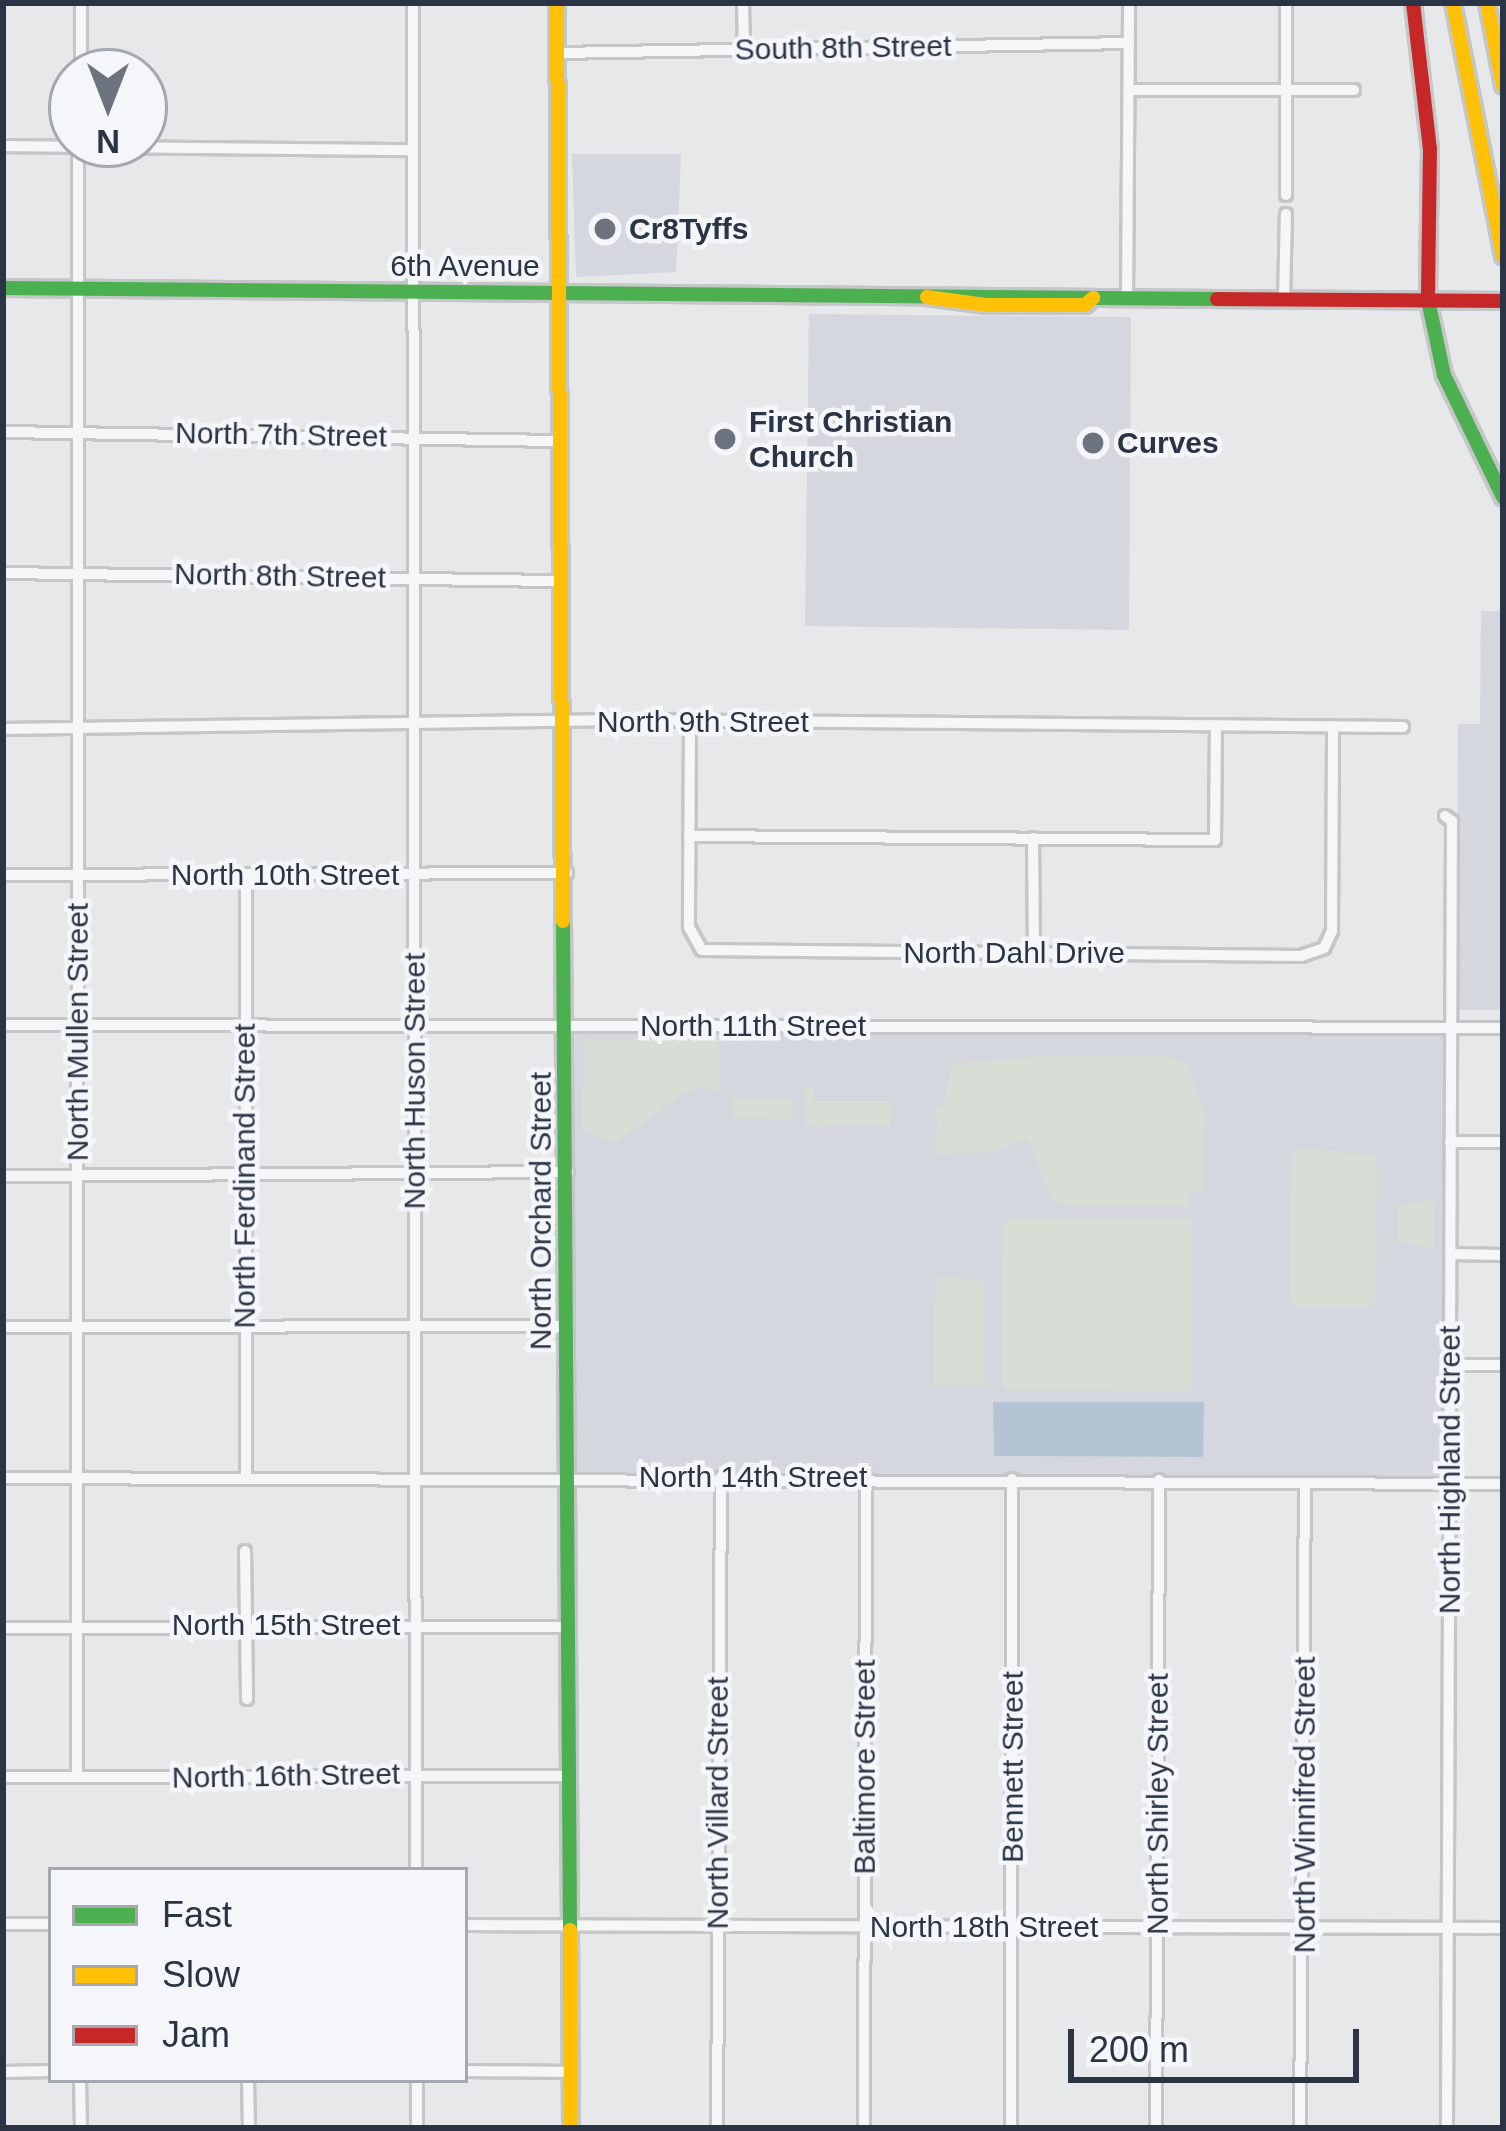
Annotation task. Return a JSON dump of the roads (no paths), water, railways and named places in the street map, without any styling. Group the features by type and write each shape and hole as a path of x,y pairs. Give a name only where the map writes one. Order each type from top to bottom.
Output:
{"main road":[{"name":"North Orchard Street","path":"557,3 561,293 556,581 567,873 571,2128"},
{"path":"1413,3 1430,149 1428,300 1444,376 1503,497"},
{"path":"1453,3 1501,250"},
{"path":"1486,3 1503,86"},
{"name":"6th Avenue","path":"3,288 927,297 987,305 1085,305 1093,298 1503,301"}],"street":[{"path":"80,3 81,48"},
{"name":"North Huson Street","path":"413,3 416,1867"},
{"path":"743,3 744,49"},
{"path":"1127,298 1129,3"},
{"path":"1286,3 1286,195"},
{"name":"South 8th Street","path":"557,53 1129,43"},
{"path":"1129,90 1354,90"},
{"path":"3,146 48,145"},
{"path":"168,146 412,150"},
{"name":"North Mullen Street","path":"77,1776 78,168"},
{"path":"1284,300 1286,214"},
{"name":"North 7th Street","path":"3,432 559,441"},
{"name":"North 8th Street","path":"3,573 556,581"},
{"path":"690,721 689,836 1215,841 1216,725"},
{"name":"North 9th Street","path":"3,729 690,721 1403,727"},
{"name":"North Dahl Drive","path":"689,836 695,944 711,951 1310,956 1328,941 1333,726"},
{"name":"North Highland Street","path":"1445,816 1452,821 1447,2128"},
{"path":"1033,838 1034,953"},
{"name":"North 10th Street","path":"3,875 567,873"},
{"name":"North Ferdinand Street","path":"246,875 246,1477"},
{"name":"North 11th Street","path":"3,1025 1503,1028"},
{"path":"1450,1142 1503,1142"},
{"path":"3,1176 568,1172"},
{"path":"1450,1254 1503,1255"},
{"path":"3,1327 568,1326"},
{"path":"1450,1365 1503,1365"},
{"name":"North Villard Street","path":"717,2128 721,1477"},
{"name":"North 14th Street","path":"3,1478 866,1477 1503,1484"},
{"name":"Baltimore Street","path":"864,2128 866,1477"},
{"name":"Bennett Street","path":"1011,2128 1012,1479"},
{"name":"North Shirley Street","path":"1156,2128 1159,1480"},
{"name":"North Winnifred Street","path":"1300,2128 1305,1483"},
{"path":"245,1551 247,1700"},
{"name":"North 15th Street","path":"3,1628 569,1627"},
{"name":"North 16th Street","path":"3,1777 248,1784 415,1774 570,1776"},
{"path":"3,1924 48,1924"},
{"name":"North 18th Street","path":"468,1925 1503,1928"},
{"path":"468,2071 571,2072"},
{"path":"3,2072 48,2072"},
{"path":"80,2083 81,2128"},
{"path":"248,2083 249,2128"},
{"path":"417,2083 417,2128"}],"water":[{"path":"993,1402 1204,1402 1203,1457 994,1456"}],"place":[{"name":"Cr8Tyffs","path":"605,229"},
{"name":"First Christian Church","path":"725,439"},
{"name":"Curves","path":"1093,443"}]}
